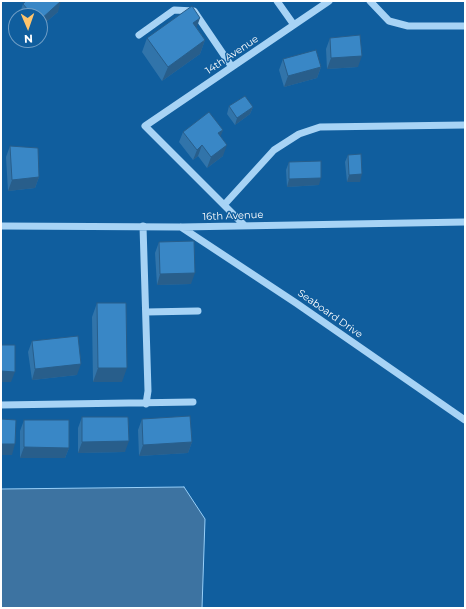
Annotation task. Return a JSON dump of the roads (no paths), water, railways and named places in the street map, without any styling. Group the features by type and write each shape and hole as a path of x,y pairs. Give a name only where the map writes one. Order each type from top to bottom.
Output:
{"street":[{"path":"287,1 279,3 294,25"},
{"name":"14th Avenue","path":"224,205 145,126 329,1"},
{"path":"370,1 389,21 408,26 465,26"},
{"path":"140,35 174,10 194,11 232,67"},
{"path":"244,225 224,205 274,150 299,134 320,127 465,125"},
{"name":"16th Avenue","path":"1,226 181,227 465,222"},
{"path":"143,226 148,391 146,404"},
{"name":"Seaboard Drive","path":"181,227 296,303 465,420"},
{"path":"146,312 198,310"},
{"path":"1,405 146,404 193,402"}],"water":[{"path":"184,487 205,519 202,608 1,608 1,489"}]}
